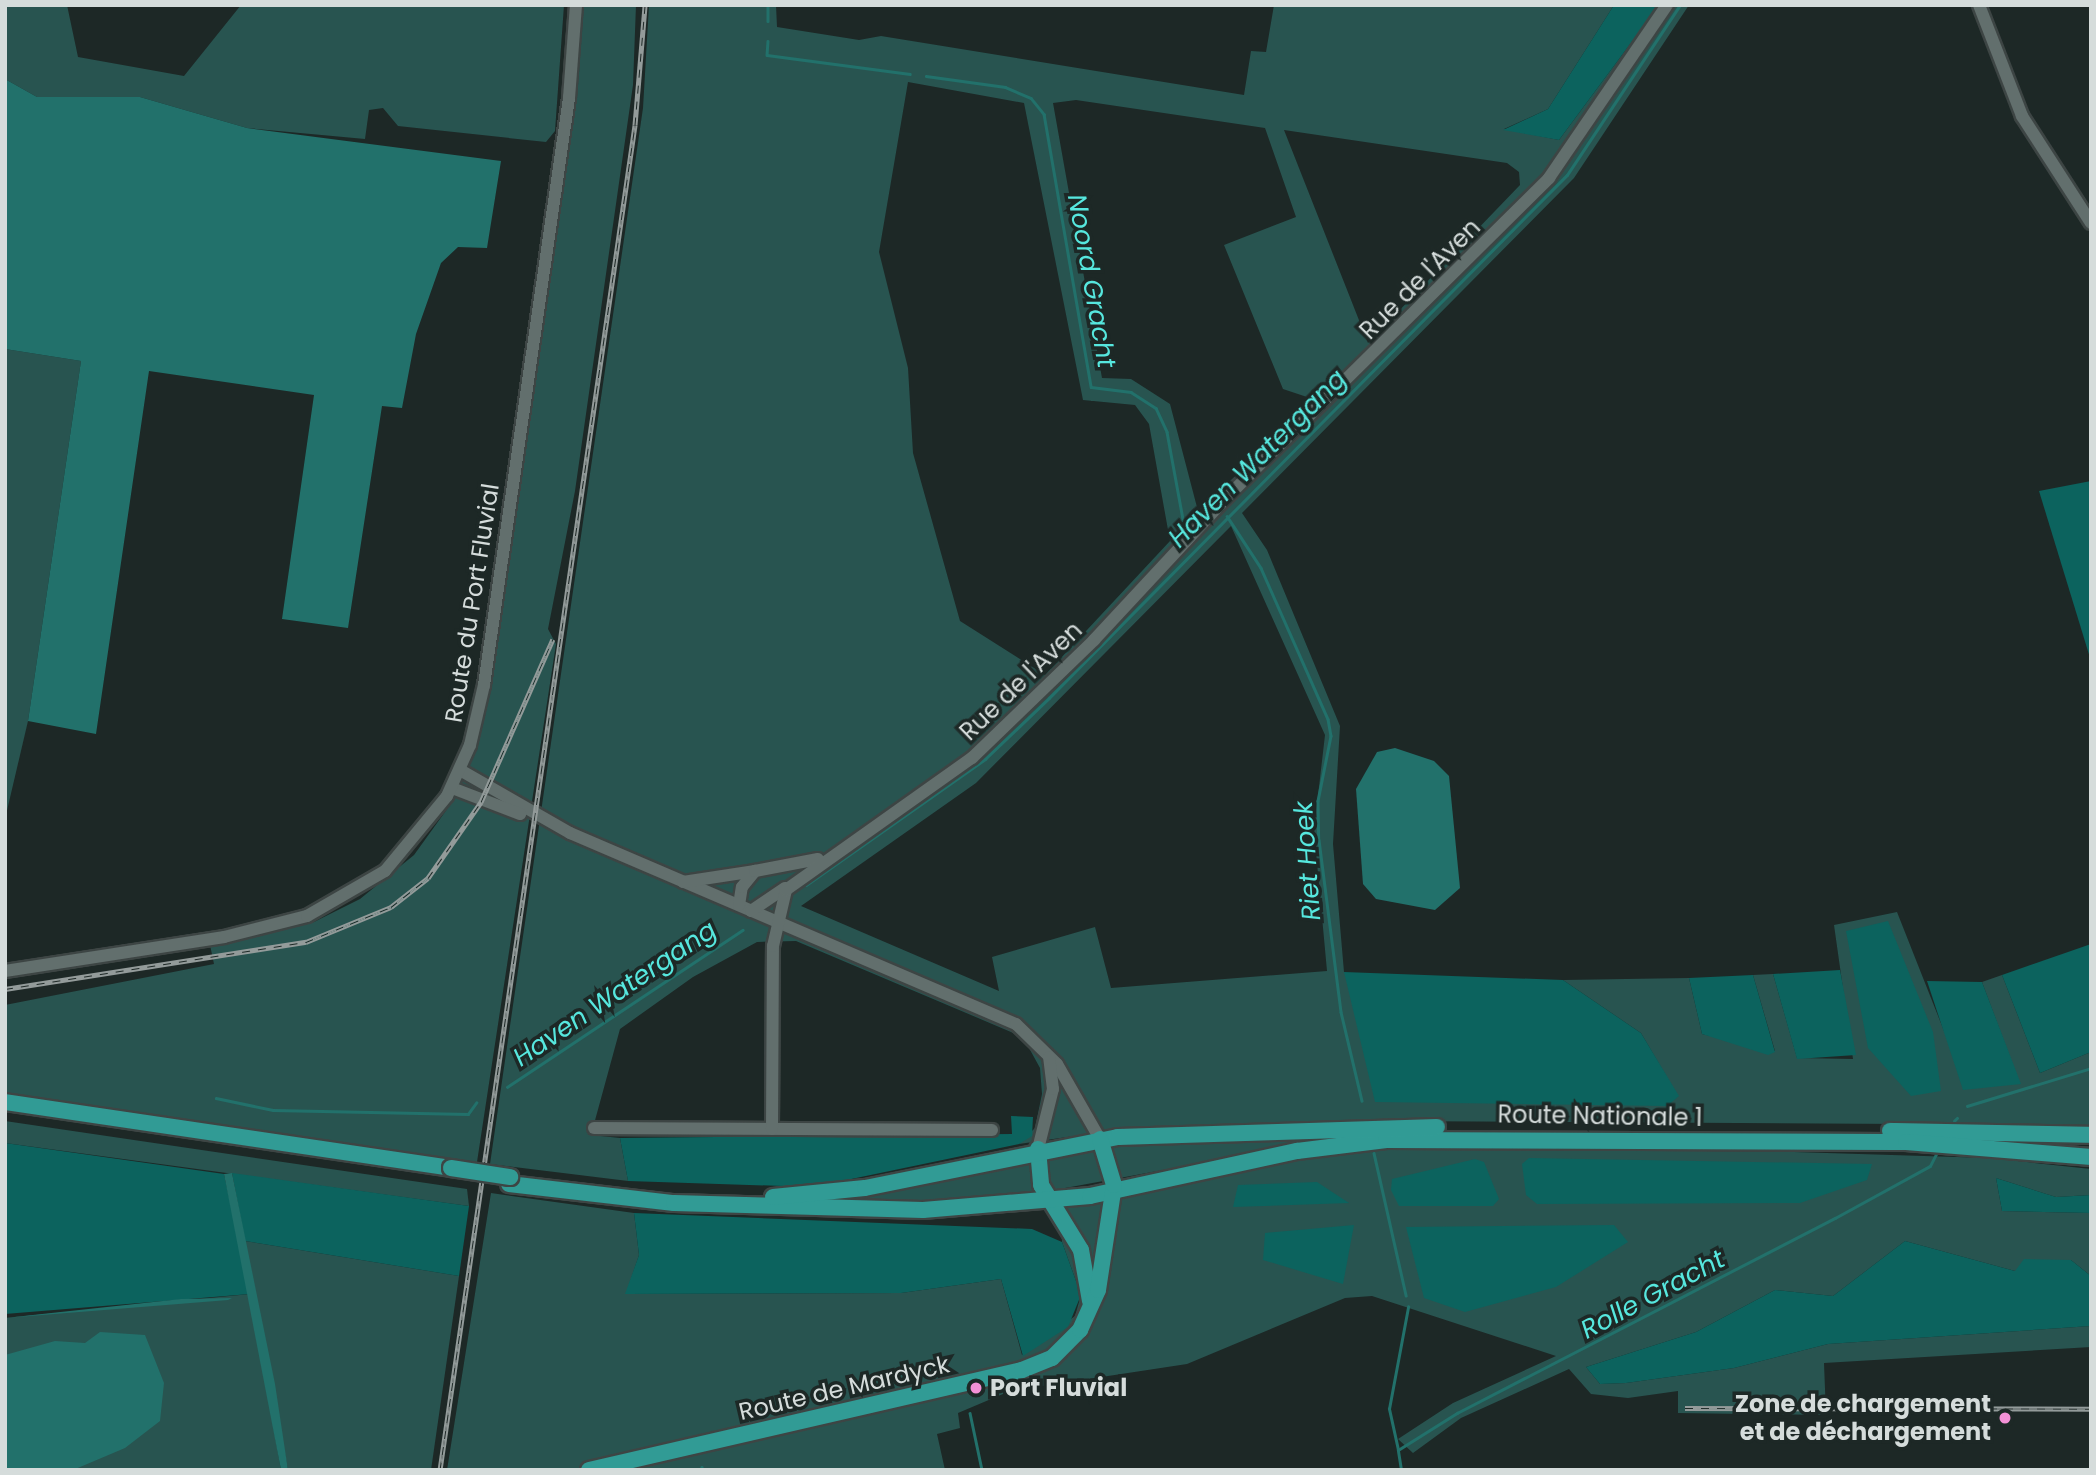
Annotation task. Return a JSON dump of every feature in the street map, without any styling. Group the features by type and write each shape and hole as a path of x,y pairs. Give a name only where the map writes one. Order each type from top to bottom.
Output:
{"main road":[{"path":"5,1102 451,1172"},
{"path":"5,1109 510,1180"},
{"name":"Route Nationale 1","path":"510,1180 654,1194 788,1197 886,1184 1038,1149 1142,1135 1441,1127 2091,1135"},
{"name":"Route de Mardyck","path":"589,1470 1030,1368 1067,1346 1089,1314 1114,1191 1100,1139"},
{"name":"Route Nationale 1","path":"510,1180 732,1206 910,1210 1048,1201 1114,1191 1297,1151 1404,1139 1915,1142 2091,1157"},
{"path":"1038,1149 1048,1201 1087,1270 1089,1314"},
{"path":"1005,1205 1063,1225"}],"street":[{"name":"Route du Port Fluvial","path":"5,971 224,937 307,916 385,871 420,835 452,788 460,771 484,685 569,98 576,5"},
{"name":"Rue de l'Aven","path":"745,908 793,883 825,857 972,758 1094,640 1228,496 1549,178 1667,5"},
{"path":"1979,5 2034,141 2091,223"},
{"path":"460,771 570,833"},
{"path":"452,788 570,833 1016,1024 1048,1053 1100,1139"},
{"name":"Rue de l'Aven","path":"683,882 825,857"},
{"path":"745,908 741,887 755,871"},
{"name":"Rue de l'Aven","path":"772,1129 778,922 780,899 793,883"},
{"path":"1038,1149 1052,1089 1048,1053"},
{"path":"594,1128 992,1130"}],"shaded area":[{"path":"5,5 67,5 78,57 184,76 241,5 564,5 555,131 546,142 398,126 383,108 369,110 365,139 247,128 140,97 37,97 5,79"},
{"path":"580,5 636,5 633,85 575,491 548,629 556,644 477,1162 5,1096 5,1005 214,964 210,945 314,922 360,899 414,855 450,805 474,755 488,696 579,74"},
{"path":"649,5 776,5 777,27 859,40 881,36 1244,95 1251,51 1266,52 1274,5 1614,5 1548,109 1504,129 1559,140 1659,5 1689,5 1574,178 1242,513 1267,550 1340,726 1333,844 1344,972 1678,1096 1641,1033 1563,980 1689,978 1702,1034 1775,1051 1753,975 1773,974 1797,1058 1853,1059 1834,925 1897,912 1944,1031 2020,1084 1982,982 2002,975 2040,1073 2091,1052 2091,1125 1381,1121 1136,1127 1019,1144 1035,1128 1042,1094 1040,1068 1023,1037 796,941 757,942 693,977 620,1029 591,1135 620,1138 628,1181 490,1164 643,108","holes":["908,82 1024,103 1083,400 1135,405 1149,424 1170,541 1045,675 960,621 913,453 908,368 879,252","1076,100 1265,128 1296,217 1224,245 1283,389 1316,400 1198,511 1170,404 1131,379 1102,378 1053,103","1284,130 1507,163 1519,172 1520,185 1368,343","1231,526 1325,735 1314,830 1327,971 1111,988 1095,927 992,957 999,991 801,906 976,783"]},
{"path":"1614,5 1659,5 1559,140 1503,130 1548,109"},
{"path":"5,79 37,97 140,97 247,128 501,161 487,248 458,247 441,263 416,334 402,408 382,406 348,628 282,619 314,395 149,371 96,734 28,721 81,361 5,349"},
{"path":"5,349 81,361 28,721 5,819"},
{"path":"2091,481 2091,661 2039,491"},
{"path":"1395,748 1434,761 1449,776 1460,888 1435,910 1376,899 1363,884 1356,789 1377,752"},
{"path":"1888,921 1933,1032 1941,1091 1911,1096 1868,1048 1846,931"},
{"path":"2091,944 2091,1052 2040,1073 2002,975"},
{"path":"1840,970 1856,1055 1797,1059 1773,974"},
{"path":"1344,972 1563,980 1641,1033 1679,1096 1667,1106 1375,1102"},
{"path":"1753,975 1775,1052 1768,1055 1702,1034 1689,978"},
{"path":"1927,981 1982,982 2021,1084 1963,1090"},
{"path":"1011,1116 1033,1117 1032,1136 1019,1144 813,1187 628,1181 620,1138 1012,1134"},
{"path":"5,1121 467,1189 469,1206 5,1143"},
{"path":"1284,1136 1315,1142 1038,1193 917,1207 839,1201 1124,1144"},
{"path":"5,1143 224,1174 250,1294 5,1314"},
{"path":"1385,1148 1794,1152 1989,1158 2091,1169 2091,1195 2056,1197 1996,1178 2002,1211 2091,1213 2091,1276 2071,1260 2015,1271 1905,1241 1833,1296 1775,1290 1696,1332 1586,1367 1600,1384 1626,1383 1734,1368 1828,1344 2091,1326 2091,1347 1824,1363 1826,1415 1678,1413 1678,1391 1628,1398 1591,1394 1569,1369 1461,1418 1413,1453 1398,1439 1453,1403 1556,1356 1372,1296 1345,1298 1187,1364 1010,1391 958,1413 960,1428 937,1434 945,1470 447,1470 491,1193 634,1213 639,1255 626,1294 901,1293 1001,1279 1022,1355 1075,1316 1081,1295 1062,1242 1061,1209 1315,1154"},
{"path":"1529,1158 1872,1164 1867,1180 1800,1203 1537,1204 1526,1195 1522,1164"},
{"path":"1475,1159 1484,1162 1499,1199 1493,1206 1399,1206 1391,1190 1392,1179"},
{"path":"232,1173 469,1206 459,1276 245,1241"},
{"path":"232,1173 275,1384 288,1470 281,1470 224,1174"},
{"path":"1996,1178 2056,1197 2091,1195 2091,1213 2002,1211"},
{"path":"1317,1182 1349,1203 1233,1207 1238,1185"},
{"path":"634,1213 1032,1229 1062,1242 1081,1295 1068,1327 1023,1356 1001,1279 901,1293 625,1294 639,1255"},
{"path":"1354,1225 1343,1284 1263,1260 1265,1233"},
{"path":"1614,1225 1628,1242 1556,1287 1465,1312 1424,1298 1406,1227"},
{"path":"245,1241 459,1276 431,1470 288,1470"},
{"path":"1905,1241 2015,1271 2024,1259 2071,1260 2091,1276 2091,1326 1828,1344 1734,1368 1626,1383 1600,1384 1586,1367 1696,1332 1775,1290 1833,1296"},
{"path":"250,1294 281,1470 5,1470 5,1318"},
{"path":"232,1298 228,1300 5,1318 181,1299"},
{"path":"100,1332 145,1335 164,1383 160,1421 125,1448 73,1470 5,1470 5,1355 55,1341 85,1343"}],"waterway":[{"name":"Noord Gracht","path":"768,5 768,21"},
{"name":"Haven Watergang","path":"806,885 985,759 1049,698 1567,175 1680,5"},
{"name":"Noord Gracht","path":"768,41 767,55 910,74"},
{"name":"Noord Gracht","path":"926,76 1005,87 1031,98 1044,114 1091,387 1131,392 1156,408 1167,432 1185,530"},
{"name":"Riet Hoek","path":"1227,516 1261,568 1328,719 1331,736 1318,801 1319,840 1341,1012 1362,1101"},
{"name":"Haven Watergang","path":"507,1087 742,930"},
{"name":"Rolle Gracht","path":"1967,1106 2091,1068"},
{"name":"Haven Watergang","path":"216,1098 273,1110 468,1114 476,1103"},
{"name":"Rolle Gracht","path":"1954,1121 1957,1118"},
{"name":"Riet Hoek","path":"1374,1153 1406,1295"},
{"name":"Rolle Gracht","path":"1401,1470 1398,1450 1457,1413 1835,1218 1930,1166 1936,1154"},
{"name":"Riet Hoek","path":"1398,1450 1389,1409 1408,1307"},
{"path":"970,1413 982,1470"}],"railway":[{"path":"440,1470 635,125 645,5"},
{"path":"5,989 306,942 391,907 428,878 481,802 553,639"},
{"path":"1685,1408 2091,1409"}],"place":[{"name":"Port Fluvial","path":"976,1388"},
{"name":"Zone de chargement et de déchargement","path":"2005,1418"}]}
